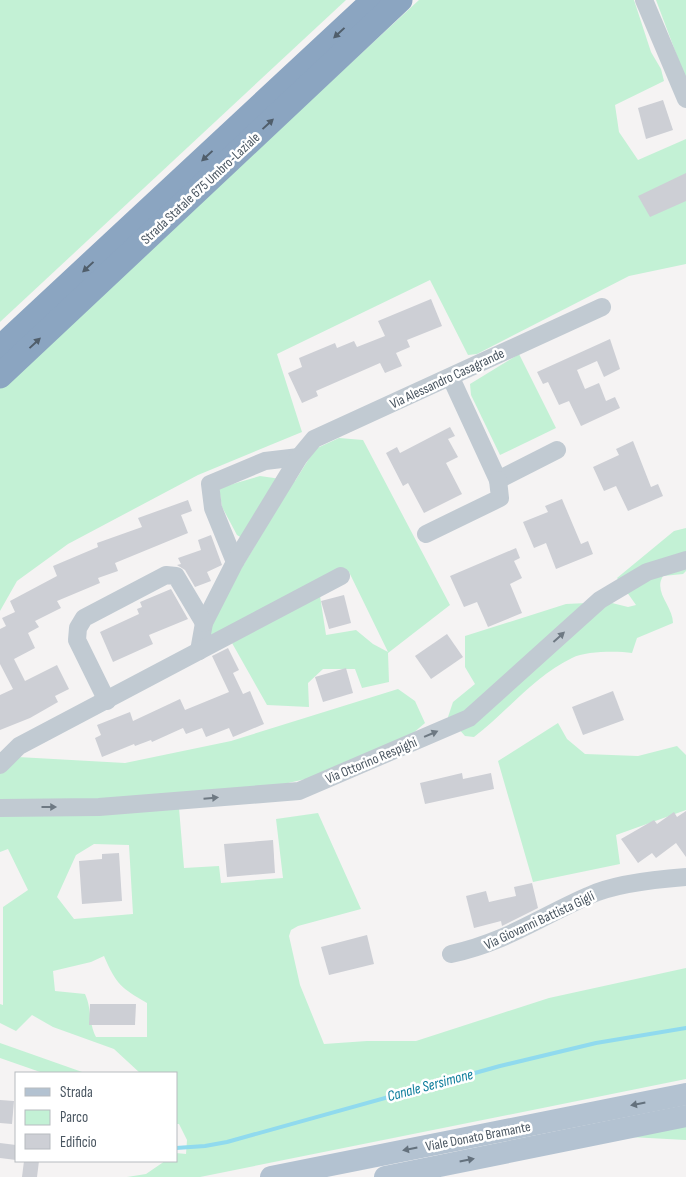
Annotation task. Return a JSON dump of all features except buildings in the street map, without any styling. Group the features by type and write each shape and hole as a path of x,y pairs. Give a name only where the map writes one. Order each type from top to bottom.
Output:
{"highway":[{"name":"Strada Statale 675 Umbro-Laziale","path":"0,348 374,0"},
{"name":"Strada Statale 675 Umbro-Laziale","path":"0,376 400,0"}],"main road":[{"name":"Viale Donato Bramante","path":"271,1177 686,1094"},
{"name":"Viale Donato Bramante","path":"385,1177 686,1116"}],"street":[{"path":"644,0 686,98"},
{"name":"Via Alessandro Casagrande","path":"199,651 204,623 235,562 299,457 314,439 602,307"},
{"path":"426,534 500,498 498,480 450,378"},
{"path":"498,480 557,450"},
{"path":"235,562 213,508 210,484 265,461 299,457"},
{"name":"Via Ottorino Respighi","path":"0,808 100,807 299,791 468,718 600,600 647,572 686,560"},
{"path":"107,701 76,640 78,628 84,618 166,575 176,576 204,623"},
{"path":"0,765 19,746 341,576"},
{"name":"Via Giovanni Battista Gigli","path":"451,954 481,948 510,936 590,895 634,884 686,877"}],"green space":[{"path":"0,0 346,0 0,322"},
{"path":"419,0 634,0 651,52 661,69 664,81 615,105 619,132 638,160 686,139 686,264 629,276 477,354 468,355 430,280 277,354 302,432 198,475 68,544 17,581 0,611 0,387"},
{"path":"656,0 686,0 686,80"},
{"path":"519,354 556,428 500,455 471,395 470,384"},
{"path":"339,438 363,440 450,605 388,653 389,682 362,688 355,669 323,669 308,683 309,707 267,705 232,643 320,596 326,635 356,630 373,644 388,652 349,572 212,638 209,632 222,600 255,546 237,535 222,507 219,488 260,476 295,481 315,449"},
{"path":"686,528 686,571 683,574 663,576 660,588 673,623 637,638 632,653 585,654 572,658 558,666 533,684 474,737 465,736 448,717 453,702 475,684 465,667 465,636 566,604 608,602 628,607 636,605 617,578 674,531"},
{"path":"398,689 415,701 425,723 412,734 310,778 179,808 184,868 219,866 221,883 283,878 276,819 318,813 361,909 298,926 291,930 289,936 300,985 324,1044 367,1041 416,1041 549,998 686,968 686,1079 200,1177 127,1177 146,1174 164,1162 178,1162 178,1153 186,1154 187,1140 178,1124 178,1072 139,1072 114,1049 53,1027 32,1015 16,1031 0,1023 0,1004 3,1005 3,907 28,890 8,849 0,852 0,756 125,763 231,741","holes":["94,844 129,845 133,914 74,919 57,897 76,855","104,956 112,973 125,989 147,1003 147,1037 96,1037 85,994 55,991 53,971 91,962"]},
{"path":"558,723 567,739 585,754 638,756 677,746 686,755 686,810 616,835 620,864 533,882 498,761"},
{"path":"0,1043 82,1072 40,1072 0,1058"},
{"path":"686,1121 686,1140 630,1137"}],"waterway":[{"name":"Canale Sersimone","path":"178,1148 227,1142 500,1066 596,1043 686,1028"}]}
